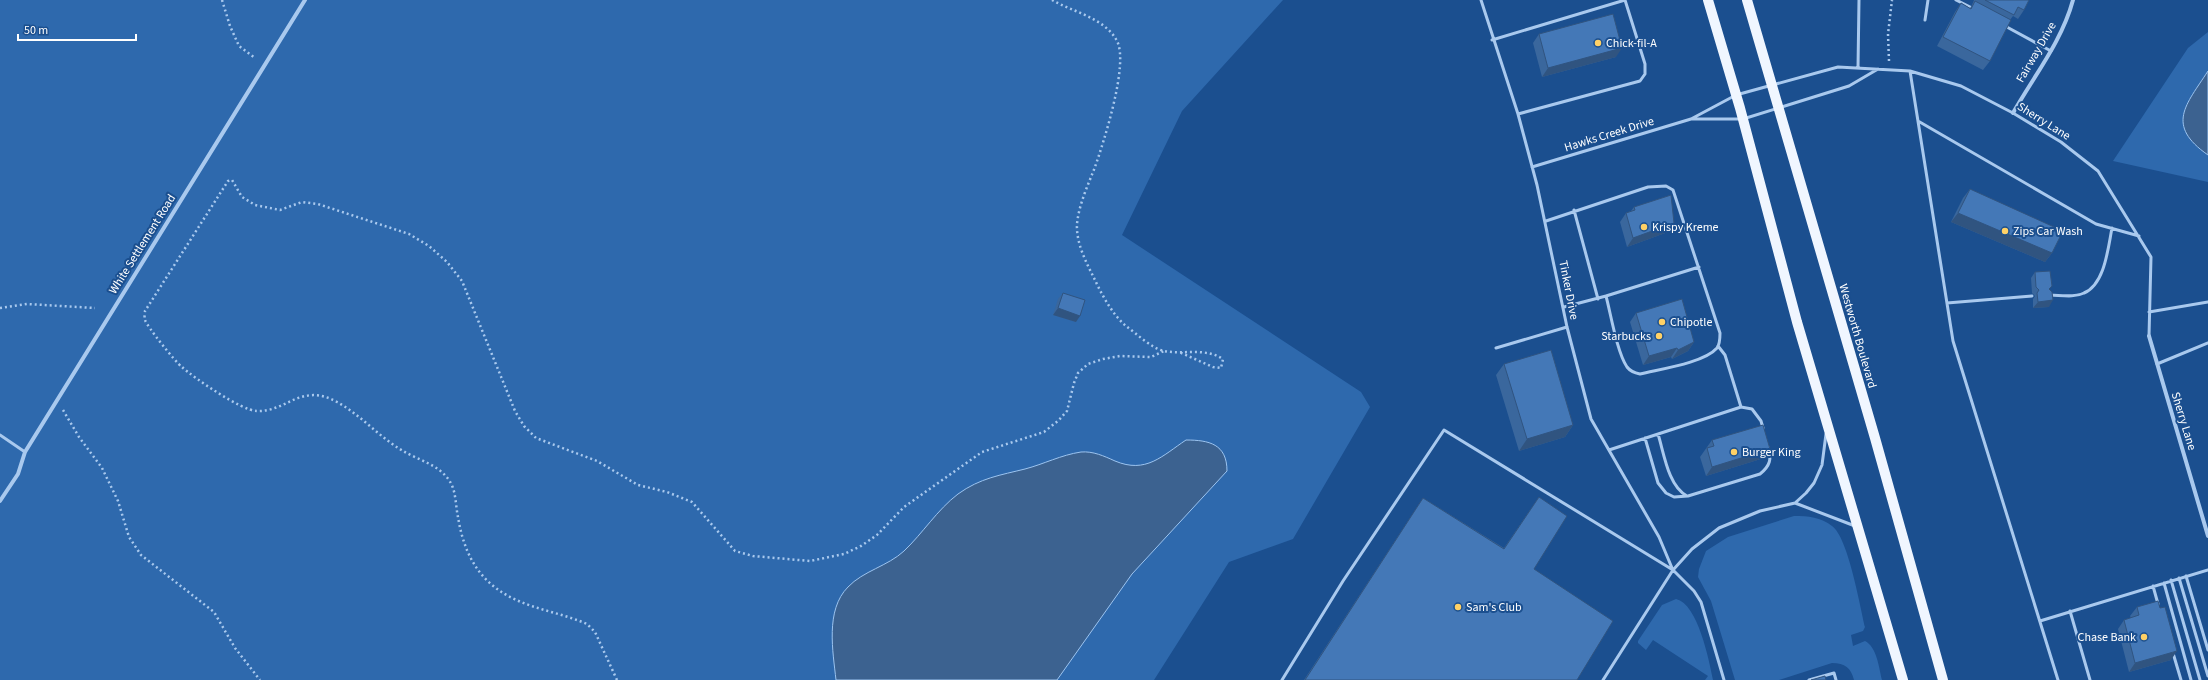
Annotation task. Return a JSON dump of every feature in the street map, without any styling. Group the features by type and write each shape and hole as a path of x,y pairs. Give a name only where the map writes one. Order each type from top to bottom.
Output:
{"main road":[{"path":"1708,0 1743,119 1827,428 1903,680"},
{"name":"Westworth Boulevard","path":"1747,0 1774,85 1943,680"}],"street":[{"name":"White Settlement Road","path":"0,501 18,474 25,452 305,0"},
{"name":"Fairway Drive","path":"2013,113 2051,51 2063,28 2073,0"},
{"name":"Sherry Lane","path":"2149,336 2208,536"}],"lane":[{"name":"Tinker Drive","path":"1481,0 1492,40 1518,114 1532,167 1546,221 1567,327 1591,419 1659,537 1673,570"},
{"path":"1492,40 1625,0 1645,64 1645,74 1640,81 1518,114"},
{"path":"1858,68 1860,0"},
{"path":"1925,20 1928,0"},
{"path":"1956,0 1979,12"},
{"path":"1999,22 2051,51"},
{"name":"Sherry Lane","path":"1736,95 1838,67 1910,71 1961,86 2013,113 2061,142 2098,171 2151,257 2149,312"},
{"path":"1743,119 1849,86 1878,69"},
{"path":"1910,71 1953,341 2058,680"},
{"name":"Hawks Creek Drive","path":"1532,167 1691,119 1736,95"},
{"name":"Hawks Creek Drive","path":"1691,119 1743,119"},
{"path":"1918,121 2096,224 2139,236"},
{"path":"1546,221 1574,210 1648,186 1666,186 1673,190 1678,201 1720,333 1718,346 1713,352 1702,358 1640,374 1634,373 1627,368 1612,322 1606,296"},
{"path":"1574,210 1598,299"},
{"path":"2048,295 2084,294 2092,288 2105,262 2112,228"},
{"path":"1564,307 1598,299 1699,266"},
{"path":"1947,303 2032,296"},
{"path":"2149,336 2149,312 2208,302"},
{"path":"1496,348 1567,327"},
{"path":"2157,364 2208,343"},
{"path":"1718,346 1724,355 1741,407"},
{"path":"1609,450 1741,407 1752,409 1757,414 1765,435"},
{"path":"1603,680 1673,570 1692,549 1719,528 1760,511 1795,503 1814,483 1820,471 1827,428"},
{"path":"1282,680 1343,581 1444,430 1673,570 1694,591 1701,602 1724,680"},
{"path":"1658,434 1674,482 1683,493 1688,496"},
{"path":"0,435 25,452"},
{"path":"1645,438 1658,483 1666,493 1674,497 1688,496 1760,474 1768,467 1771,457 1767,442"},
{"path":"1795,503 1858,528"},
{"path":"2040,621 2208,570"},
{"path":"2186,576 2208,650"},
{"path":"2179,578 2208,676"},
{"path":"2171,580 2200,680"},
{"path":"2164,583 2191,680"},
{"path":"2153,586 2160,609"},
{"path":"2070,611 2090,680"},
{"path":"2173,652 2181,680"},
{"path":"1809,680 1834,673 1836,680"}],"path":[{"path":"222,0 230,26 239,46 256,58"},
{"path":"1052,0 1101,23 1118,41 1122,57 1121,72 1095,166 1081,206 1077,225 1079,244 1110,307 1125,325 1152,346 1164,351 1213,353 1223,359 1221,368 1213,367 1179,352"},
{"path":"1890,70 1888,34 1892,0"},
{"path":"617,680 595,632 588,624 515,601 489,583 469,556 458,518 453,487 445,476 434,466 403,452 354,413 329,398 317,395 306,396 257,412 244,409 181,367 156,336 145,321 145,310 228,181 232,180 242,197 261,207 280,210 302,202 318,204 409,234 429,246 447,262 462,281 502,373 515,411 524,426 536,438 597,461 638,485 667,492 692,502 735,550 753,556 810,561 844,554 861,546 877,535 904,507 970,459 990,449 1044,432 1059,420 1067,411 1078,373 1088,364 1103,359 1120,356 1151,357 1164,351"},
{"path":"0,308 27,304 95,308"},
{"path":"60,404 79,437 102,468 118,501 129,537 141,554 214,612 242,658 260,680"}],"shaded area":[{"path":"0,0 1283,0 1182,111 1122,235 1361,392 1370,407 1293,539 1229,562 1154,680 0,680"},
{"path":"2208,32 2208,182 2113,161 2188,48"},
{"path":"2208,71 2208,155 2195,144 2187,134 2183,124 2187,105"},
{"path":"1186,440 1202,441 1215,445 1224,455 1227,471 1132,574 1057,680 836,680 832,632 836,607 841,596 854,581 891,561 904,551 943,507 958,494 974,484 991,478 1025,469 1066,455 1081,452 1098,454 1126,464 1145,464 1161,457"},
{"path":"1794,516 1819,519 1828,523 1838,533 1853,573 1865,627 1863,631 1851,635 1853,646 1865,641 1869,644 1877,658 1882,680 1854,680 1847,667 1832,663 1779,680 1735,680 1711,601 1698,577 1699,569 1706,551 1728,537"},
{"path":"1676,599 1684,603 1696,622 1709,660 1713,680 1705,680 1708,676 1653,640 1646,650 1638,643 1662,605"}],"building":[{"path":"1985,0 2029,0 2024,10 2018,7 2014,15"},
{"path":"1975,1 2011,20 1990,61 1943,37 1961,3 1971,9"},
{"path":"1613,14 1622,48 1548,68 1539,34"},
{"path":"1970,189 2063,231 2052,253 1958,213"},
{"name":"Krispy Kreme","path":"1671,195 1674,223 1633,238 1626,213 1635,210 1634,207"},
{"path":"2050,271 2052,286 2049,289 2052,292 2053,300 2038,302 2037,293 2039,290 2036,287 2035,272"},
{"path":"1063,293 1085,300 1080,316 1058,308"},
{"name":"Starbucks","path":"1682,299 1694,342 1678,350 1677,348 1649,356 1636,313"},
{"path":"1551,350 1573,425 1527,439 1504,364"},
{"name":"Burger King","path":"1763,425 1770,449 1712,467 1707,448 1714,446 1712,440"},
{"name":"Sam's Club","path":"1539,497 1567,516 1534,569 1613,621 1577,680 1305,680 1423,498 1504,549"},
{"name":"Chase Bank","path":"2158,601 2160,608 2165,607 2177,651 2135,663 2124,620 2139,615 2137,607"},
{"path":"1825,676 1826,680 1811,680"}],"place":[{"name":"Chick-fil-A","path":"1598,43"},
{"name":"Krispy Kreme","path":"1644,227"},
{"name":"Zips Car Wash","path":"2005,231"},
{"name":"Chipotle","path":"1662,322"},
{"name":"Starbucks","path":"1659,336"},
{"name":"Burger King","path":"1734,452"},
{"name":"Sam's Club","path":"1458,607"},
{"name":"Chase Bank","path":"2144,637"}]}
